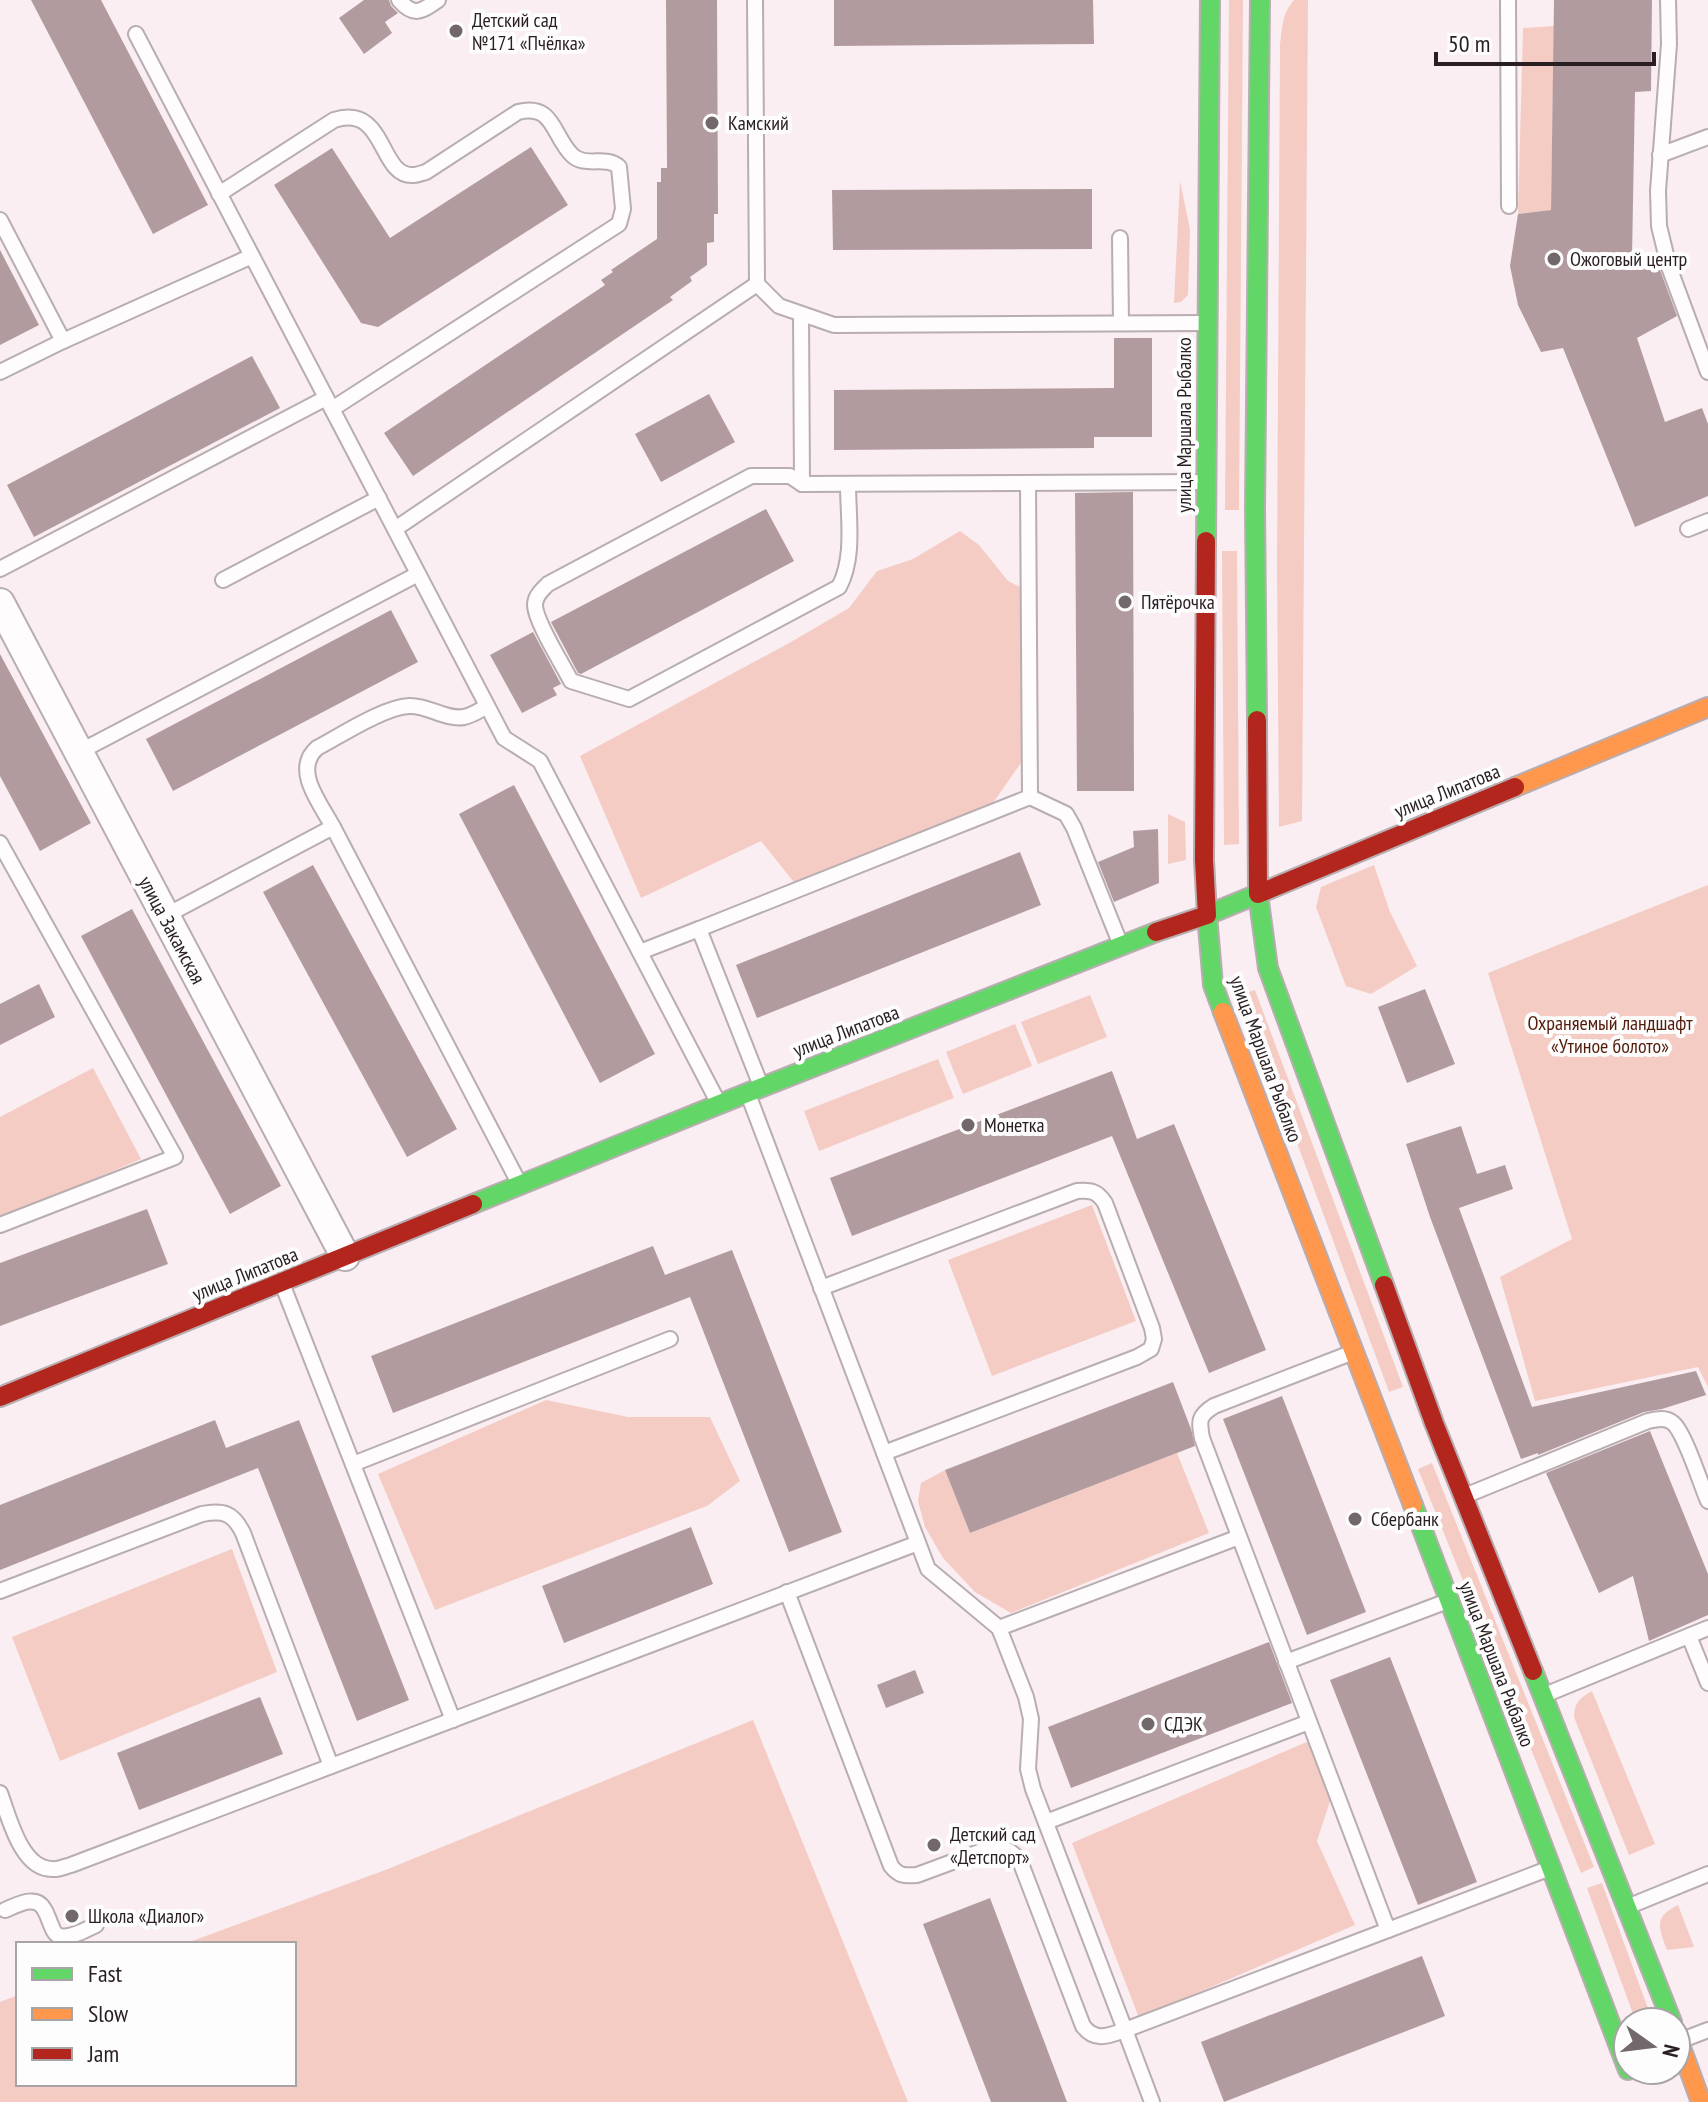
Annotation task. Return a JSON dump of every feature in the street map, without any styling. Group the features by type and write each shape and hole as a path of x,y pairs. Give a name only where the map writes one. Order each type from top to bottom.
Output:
{"main road":[{"name":"улица Маршала Рыбалко","path":"1210,0 1206,482 1212,514 1204,860 1213,985 1612,2029"},
{"name":"улица Маршала Рыбалко","path":"1260,0 1249,512 1258,894 1268,968 1434,1423 1666,2006"},
{"name":"улица Липатова","path":"0,1397 754,1090 1168,927 1207,915 1708,707"},
{"path":"1390,1444 1389,1422 1402,1406 1424,1408 1434,1423"},
{"path":"1692,2078 1701,2102"},
{"name":"улица Маршала Рыбалко","path":"1634,2086 1636,2091"}],"street":[{"name":"улица Закамская","path":"0,603 345,1256"}],"lane":[{"path":"399,0 408,10 417,12 438,0"},
{"path":"755,0 757,284 779,306 834,325 1206,323"},
{"path":"1508,0 1509,206"},
{"path":"1668,0 1669,44 1658,191 1659,226 1669,267 1708,372"},
{"path":"136,34 504,738 540,761 720,1104"},
{"path":"0,569 329,404 619,224 623,209 619,167 614,163 581,161 573,156 549,119 540,111 530,109 518,112 426,172 413,176 402,172 393,163 362,119 348,116 334,120 219,194"},
{"path":"1660,155 1708,137"},
{"path":"0,220 63,341"},
{"path":"1120,238 1121,323"},
{"path":"0,372 252,256"},
{"path":"395,529 757,284"},
{"path":"801,314 802,484"},
{"path":"848,484 847,573 839,587 629,699 571,681 537,616 535,604 540,592 548,584 751,476 790,476 802,484 1206,482"},
{"path":"1028,483 1030,797"},
{"path":"223,580 379,498"},
{"path":"1688,529 1708,521"},
{"path":"79,752 418,574"},
{"path":"487,706 461,718 408,706 387,711 317,748 310,754 305,766 307,777 520,1185"},
{"path":"640,952 1030,797 1066,814 1122,947"},
{"path":"165,916 333,827"},
{"path":"0,843 175,1157 0,1225"},
{"path":"699,929 821,1288 928,1569 999,1628 1026,1697 1031,1719 1028,1769 1152,2102"},
{"path":"821,1288 1077,1191 1099,1193 1105,1203 1152,1328 1154,1339 1151,1349 884,1453"},
{"path":"282,1282 453,1720"},
{"path":"353,1464 670,1339"},
{"path":"1355,1352 1214,1406 1204,1412 1200,1422 1202,1438 1388,1930"},
{"path":"1463,1496 1648,1421 1662,1419 1673,1422 1681,1434 1708,1501"},
{"path":"0,1591 202,1514 227,1514 236,1520 243,1533 331,1766"},
{"path":"999,1628 1239,1537"},
{"path":"0,1793 19,1842 31,1863 51,1870 71,1865 918,1543"},
{"path":"787,1592 891,1866 897,1874 917,1875 990,1848 1001,1847 1011,1851 1020,1861 1083,2026 1097,2038 1550,1868"},
{"path":"1286,1662 1449,1600"},
{"path":"1543,1695 1708,1628"},
{"path":"1689,1636 1708,1683"},
{"path":"1046,1822 1309,1722"},
{"path":"1628,1907 1708,1874"},
{"path":"2,1906 34,1901 44,1909 52,1928 61,1937 96,1925"}],"green space":[{"path":"1229,0 1243,0 1239,510 1225,510"},
{"path":"1294,0 1308,0 1302,821 1279,827 1280,45 1285,15"},
{"path":"1554,26 1551,210 1518,214 1523,28"},
{"path":"1180,181 1190,229 1188,295 1181,302 1174,303"},
{"path":"960,531 979,545 1008,581 1038,596 1025,757 984,816 797,886 761,841 641,898 580,756 849,608 877,571 913,559"},
{"path":"1222,551 1237,551 1239,844 1224,845"},
{"path":"1168,814 1185,822 1186,860 1168,864"},
{"path":"1374,865 1390,912 1417,966 1371,994 1346,986 1316,907 1321,887"},
{"name":"Охраняемый ландшафт «Утиное болото»","path":"1708,885 1708,1387 1698,1367 1535,1401 1500,1277 1572,1239 1488,973"},
{"path":"1255,990 1403,1387 1389,1392 1242,994"},
{"path":"1090,995 1107,1037 1038,1064 1021,1022"},
{"path":"1015,1024 1032,1066 963,1094 946,1052"},
{"path":"938,1059 954,1098 819,1151 804,1111"},
{"path":"93,1068 141,1159 0,1219 0,1117"},
{"path":"1092,1205 1136,1321 992,1376 948,1260"},
{"path":"546,1400 628,1417 710,1417 740,1481 707,1506 435,1610 378,1474"},
{"path":"1177,1453 1209,1533 1011,1613 975,1592 943,1558 925,1527 918,1501 921,1483 945,1470 970,1533"},
{"path":"1432,1463 1594,1867 1581,1873 1418,1469"},
{"path":"232,1549 277,1672 60,1761 12,1637"},
{"path":"1592,1691 1655,1844 1629,1855 1574,1717 1578,1701"},
{"path":"753,1720 908,2102 0,2102 0,2002 16,1996 16,2086 296,2086 296,1942 189,1942 388,1869"},
{"path":"1316,1738 1333,1792 1317,1841 1355,1925 1139,2018 1072,1843"},
{"path":"1602,1883 1647,2006 1630,2006 1587,1888"},
{"path":"1678,1905 1694,1947 1667,1950 1661,1919"}],"building":[{"path":"31,0 101,0 208,205 153,234"},
{"path":"364,0 389,0 398,13 385,22 392,33 364,54 339,18"},
{"path":"666,0 717,0 718,214 714,214 714,242 707,243 707,265 670,297 673,300 413,476 384,433 605,285 601,280 613,272 611,270 657,239 657,182 661,182 661,168 667,168"},
{"path":"834,0 1093,0 1094,44 834,46"},
{"name":"Ожоговый центр","path":"1554,0 1652,0 1651,91 1635,92 1632,258 1655,252 1677,316 1637,338 1665,422 1702,408 1708,424 1708,496 1635,527 1563,348 1541,352 1518,305 1510,266 1518,214 1551,210"},
{"path":"531,147 568,205 378,327 361,323 274,185 332,148 390,238"},
{"path":"1092,189 1092,249 833,250 832,190"},
{"path":"0,250 39,325 0,345"},
{"path":"1114,338 1152,338 1152,437 1094,437 1094,448 834,450 834,390 1114,388"},
{"path":"252,356 280,408 34,537 7,485"},
{"path":"709,394 735,442 661,482 635,434"},
{"path":"1133,492 1134,791 1077,791 1075,493"},
{"path":"766,509 794,561 578,673 551,622"},
{"path":"391,610 418,662 173,791 146,739"},
{"path":"533,632 561,684 553,688 557,695 522,713 490,655"},
{"path":"0,654 91,823 40,851 0,776"},
{"path":"514,785 655,1054 600,1083 459,814"},
{"path":"1158,829 1159,883 1114,902 1098,862 1134,847 1133,831"},
{"path":"1020,852 1041,905 757,1018 736,965"},
{"path":"313,865 457,1129 407,1157 263,892"},
{"path":"132,909 281,1186 230,1214 81,936"},
{"path":"39,984 55,1017 0,1045 0,1004"},
{"path":"1425,989 1455,1064 1407,1083 1378,1007"},
{"path":"1112,1071 1137,1139 1174,1124 1266,1350 1209,1373 1112,1136 852,1236 830,1178"},
{"path":"1461,1126 1477,1174 1505,1165 1513,1189 1459,1208 1532,1407 1696,1371 1706,1395 1644,1412 1521,1459 1430,1217 1406,1144"},
{"path":"147,1209 168,1264 0,1326 0,1263"},
{"path":"653,1246 665,1275 732,1250 842,1532 789,1552 690,1297 393,1413 371,1356"},
{"path":"1173,1382 1195,1446 970,1533 945,1470"},
{"path":"1282,1396 1366,1612 1307,1635 1223,1419"},
{"path":"215,1420 226,1448 299,1420 409,1700 357,1721 258,1468 0,1570 0,1505"},
{"path":"1650,1431 1708,1574 1708,1615 1649,1641 1633,1576 1599,1593 1546,1473"},
{"path":"691,1527 713,1584 564,1643 542,1586"},
{"path":"1269,1642 1292,1703 1071,1788 1048,1727"},
{"path":"1390,1657 1477,1882 1418,1905 1330,1680"},
{"path":"915,1670 924,1693 886,1708 877,1685"},
{"path":"260,1697 283,1754 139,1810 117,1753"},
{"path":"990,1898 1067,2102 991,2102 923,1924"},
{"path":"1422,1956 1445,2016 1224,2102 1201,2042"}],"traffic: fast":[{"path":"1206,541 1210,0"},
{"path":"1257,720 1255,508 1260,0"},
{"path":"1223,1012 1213,985 1207,915 1258,894 1268,968 1384,1285"},
{"path":"473,1204 1156,932"},
{"path":"1413,1505 1612,2028"},
{"path":"1533,1671 1666,2006"}],"traffic: slow":[{"path":"1515,787 1708,707"},
{"path":"1223,1012 1413,1505"},
{"path":"1692,2078 1701,2102"}],"traffic: jam":[{"path":"1156,932 1207,915 1204,860 1206,541"},
{"path":"1257,720 1258,894 1515,787"},
{"path":"0,1397 473,1204"},
{"path":"1384,1285 1434,1423 1533,1671"}],"place":[{"name":"Детский сад №171 «Пчёлка»","path":"456,31"},
{"name":"Камский","path":"712,123"},
{"name":"Ожоговый центр","path":"1554,259"},
{"name":"Пятёрочка","path":"1125,602"},
{"name":"Монетка","path":"968,1125"},
{"name":"Сбербанк","path":"1355,1519"},
{"name":"СДЭК","path":"1148,1724"},
{"name":"Детский сад «Детспорт»","path":"934,1845"},
{"name":"Школа «Диалог»","path":"72,1916"}]}
